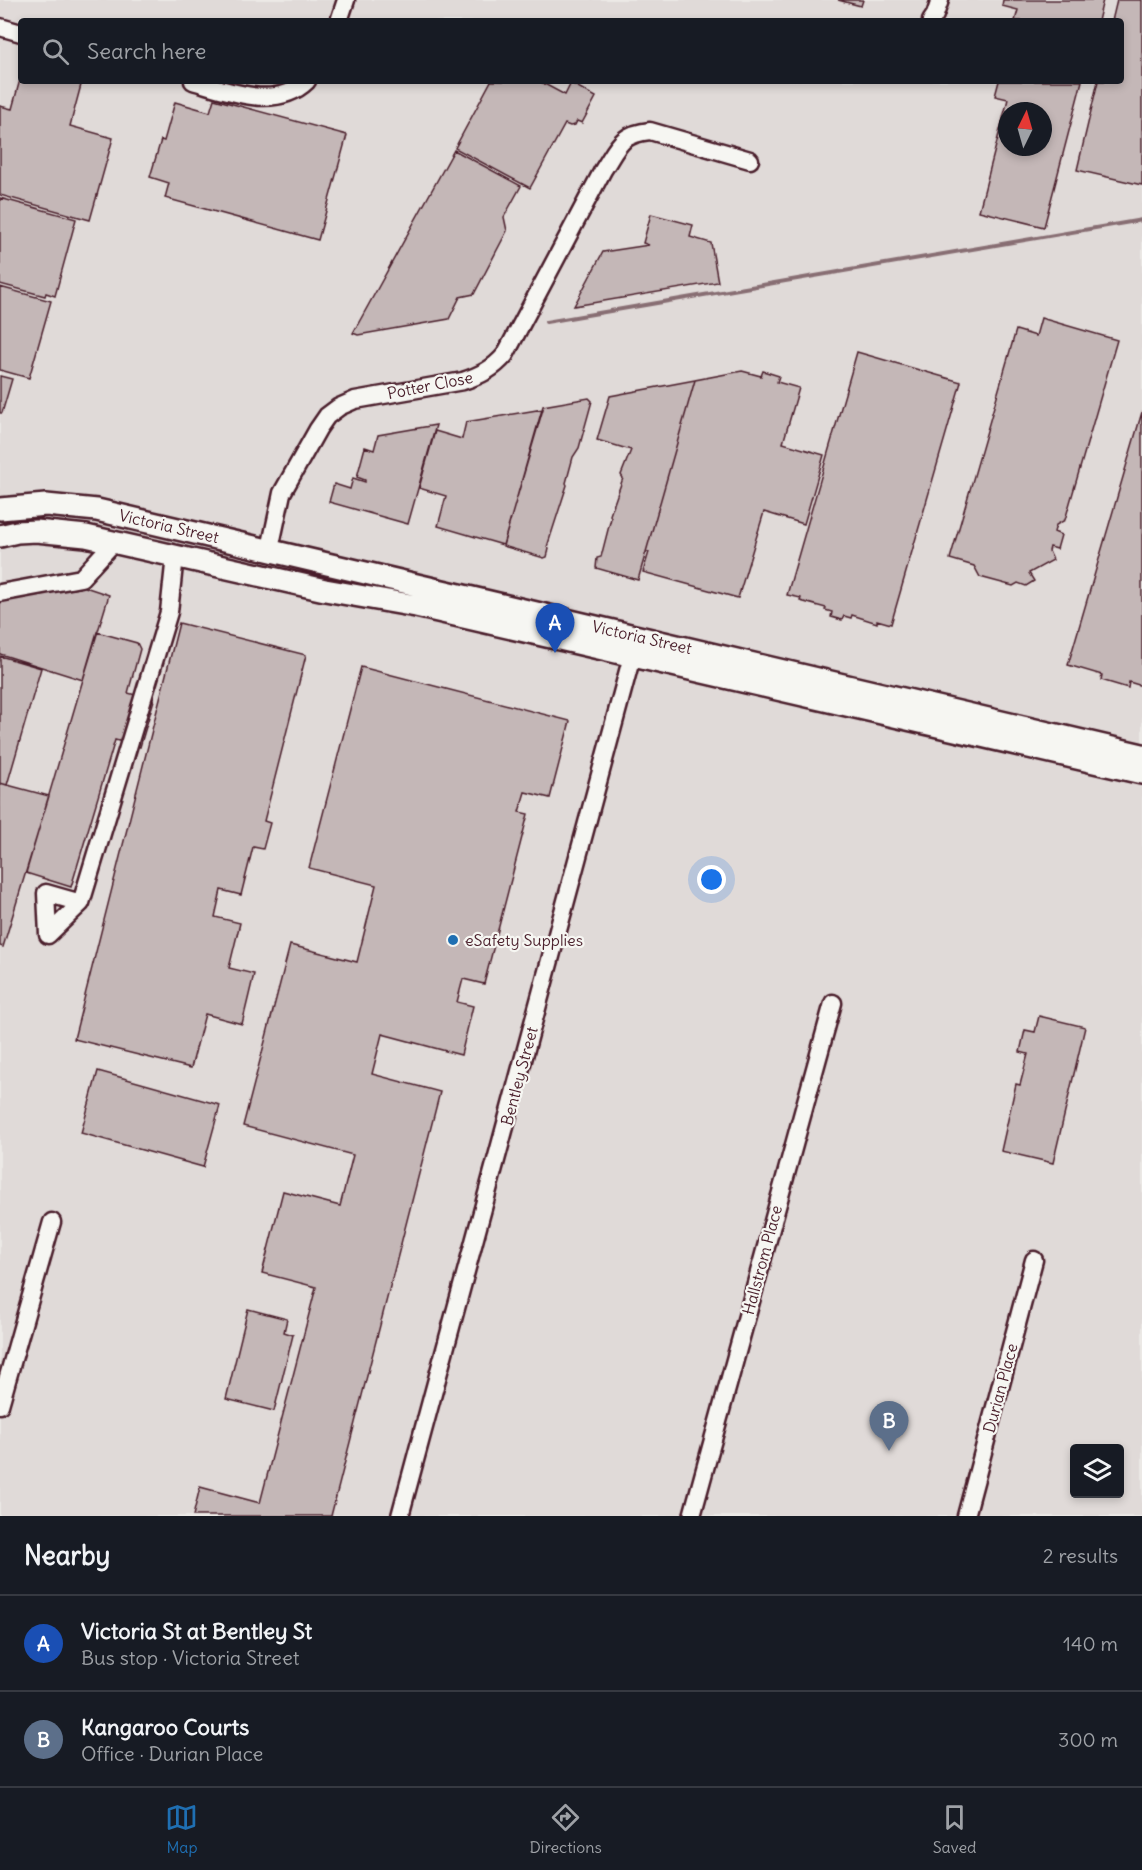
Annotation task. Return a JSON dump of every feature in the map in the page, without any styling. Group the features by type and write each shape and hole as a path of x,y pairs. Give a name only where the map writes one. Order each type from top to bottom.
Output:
{"main road":[{"name":"Victoria Street","path":"0,509 46,505 97,510 270,549 635,646 1142,773"},
{"name":"Victoria Street","path":"0,536 17,532 59,532 114,542 325,590 635,646 1142,755"}],"street":[{"path":"340,18 346,0"},
{"path":"933,18 940,0"},
{"path":"0,27 18,32"},
{"path":"204,84 248,96 267,97 285,93 302,84"},
{"name":"Potter Close","path":"270,549 282,493 327,416 339,407 355,400 463,381 494,367 505,355 603,170 621,141 633,133 650,131 750,160"},
{"path":"0,593 81,578 114,542"},
{"path":"81,903 169,612 175,556"},
{"name":"Bentley Street","path":"400,1516 635,646"},
{"name":"Hallstrom Place","path":"692,1516 832,1003"},
{"path":"0,1405 52,1222"},
{"name":"Durian Place","path":"966,1516 1034,1260"}],"shaded area":[{"path":"0,0 1142,0 1142,1516 0,1516"}],"building":[{"path":"838,0 863,0 861,6"},
{"path":"1003,0 1103,0 1099,18 1016,18 1018,10 1002,6"},
{"path":"1117,0 1142,0 1142,185 1077,170 1097,84 1124,84 1124,18 1113,18"},
{"path":"19,84 81,85 70,126 113,138 90,220 0,195 0,106 12,109"},
{"path":"489,84 545,84 565,95 570,84 573,84 596,97 582,123 577,121 575,125 570,126 565,124 530,188 455,148"},
{"path":"998,84 1081,84 1044,227 979,211 998,138 998,156 1052,156 1052,102 1007,102 1008,99 995,96"},
{"path":"214,99 347,135 318,240 165,198 169,183 150,177 161,140 164,141 175,102 210,112"},
{"path":"454,150 521,186 504,217 507,231 474,294 460,297 449,319 358,335 353,333"},
{"path":"0,198 76,219 55,296 46,293 45,296 0,284"},
{"path":"651,214 693,225 690,237 711,243 718,282 574,306 603,252 649,245 643,243"},
{"path":"0,287 51,301 29,378 0,370"},
{"path":"1041,318 1117,340 1065,520 1056,525 1054,532 1061,535 1057,549 1050,547 1049,551 1053,560 1029,573 1034,581 1026,586 1018,583 1013,586 980,577 974,566 950,559 1016,330 1036,336"},
{"path":"857,352 961,382 891,624 877,620 877,623 852,615 851,618 844,616 842,620 831,617 832,612 825,610 826,608 787,595"},
{"path":"742,371 761,376 763,371 779,376 777,382 799,388 783,443 824,455 804,524 764,512 738,598 643,572 649,552 646,552 695,380"},
{"path":"0,376 12,379 2,413 0,413"},
{"path":"695,380 638,580 596,568 597,558 601,557 610,515 623,478 621,475 631,450 597,440 610,396"},
{"path":"589,398 592,401 547,547 549,549 547,557 503,546 543,406"},
{"path":"543,409 503,545 438,526 446,496 419,488 435,431 462,439 466,422"},
{"path":"1142,412 1142,686 1129,682 1128,688 1101,680 1102,675 1068,665"},
{"path":"436,425 408,524 329,502 334,484 350,489 353,478 365,482 357,477 365,447 374,450 378,435"},
{"path":"79,585 109,595 83,680 0,654 0,600"},
{"path":"179,623 306,655 264,821 270,823 263,849 253,847 241,895 221,890 215,917 240,923 229,968 254,974 242,1024 205,1014 191,1068 74,1039"},
{"path":"97,632 137,643 140,649 128,693 154,700 140,747 115,740 71,887 26,873"},
{"path":"0,656 41,668 7,785 0,783"},
{"path":"361,667 570,721 550,798 525,792 519,812 528,814 484,984 463,979 457,1002 473,1006 461,1055 382,1034 372,1074 440,1092 331,1516 193,1516 200,1487 260,1503 316,1287 262,1273 283,1191 340,1206 353,1155 243,1126 290,945 357,962 376,885 309,868"},
{"path":"0,783 49,796 3,947 0,946"},
{"path":"1039,1016 1085,1027 1053,1163 1001,1151 1016,1084 1020,1085 1028,1054 1020,1052 1025,1030 1035,1032"},
{"path":"98,1071 220,1105 203,1167 81,1133"},
{"path":"248,1309 287,1319 284,1332 293,1335 274,1411 226,1399"}],"waterway":[{"path":"546,322 1142,220"}],"place":[{"name":"Victoria St at Bentley St","path":"555,653"},
{"name":"eSafety Supplies","path":"453,940"},
{"name":"Kangaroo Courts","path":"889,1451"}]}
